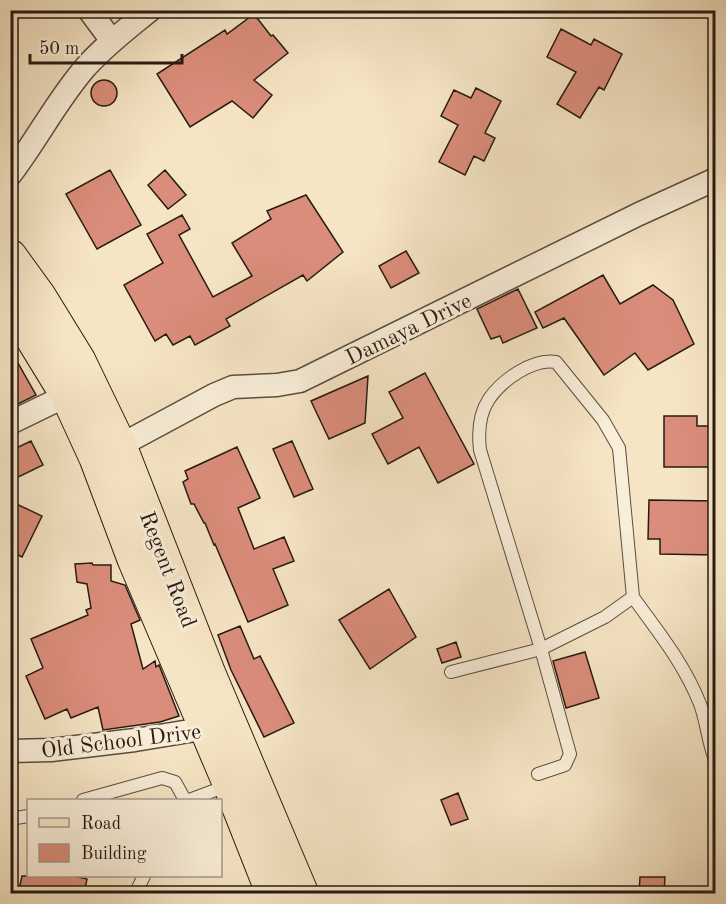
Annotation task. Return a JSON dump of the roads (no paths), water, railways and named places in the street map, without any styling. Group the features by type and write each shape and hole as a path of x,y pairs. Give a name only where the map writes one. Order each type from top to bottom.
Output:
{"main road":[{"name":"Regent Road","path":"10,256 39,296 79,361 78,390"},
{"name":"Regent Road","path":"10,302 78,390 108,452 134,559 218,726 242,781 302,894"},
{"name":"Regent Road","path":"242,781 273,894"}],"street":[{"path":"89,10 112,41"},
{"path":"10,175 84,69 112,41 150,10"},
{"name":"Damaya Drive","path":"108,452 233,387 278,385 300,381 716,178"},
{"path":"10,423 78,390"},
{"name":"Old School Drive","path":"10,751 51,750 135,740 218,726"}],"lane":[{"path":"538,774 566,765 570,754 541,649 482,459 478,434 489,400 501,387 528,366 545,360 556,362 603,420 619,448 633,597 669,645 691,682 704,716 716,762"},
{"path":"451,672 541,649 605,617 633,597"},
{"path":"91,799 162,778 175,782 186,799"},
{"path":"192,799 242,781"},
{"path":"10,819 27,816"},
{"path":"135,894 144,877"}]}
